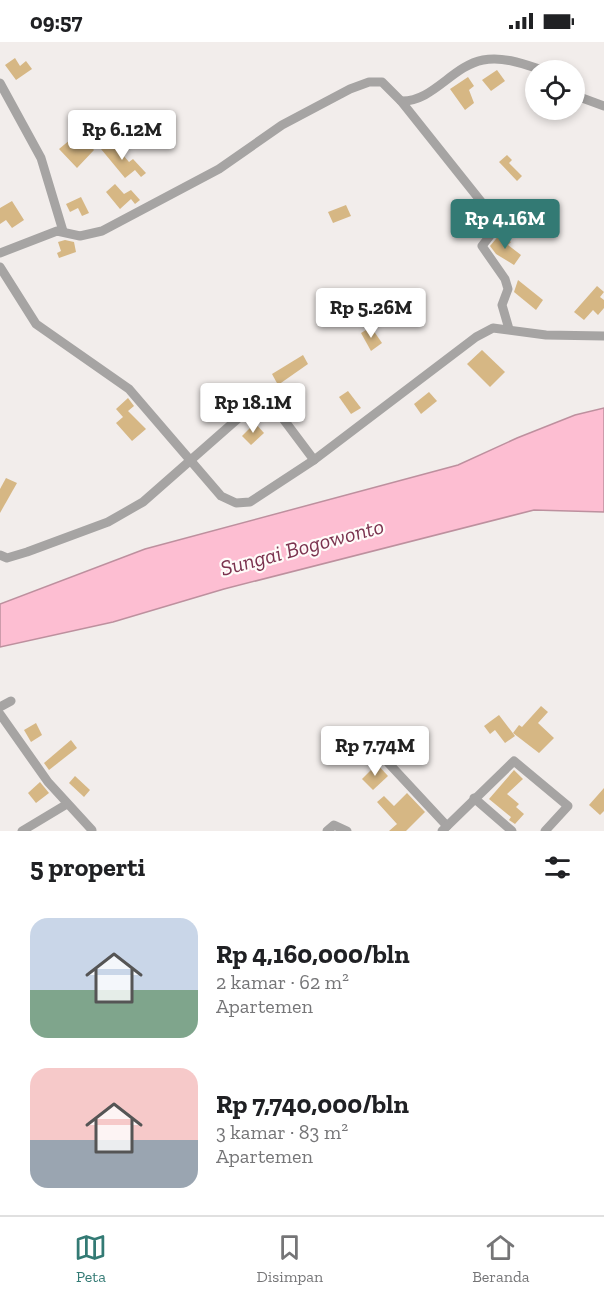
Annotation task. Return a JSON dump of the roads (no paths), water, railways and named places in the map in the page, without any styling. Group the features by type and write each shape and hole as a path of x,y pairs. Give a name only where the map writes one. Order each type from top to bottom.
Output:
{"street":[{"path":"401,101 423,96 451,76 482,60 500,59 525,66"},
{"path":"0,253 57,231 80,236 102,231 219,169 282,125 350,89 369,82 382,82 401,101 500,224 482,246 505,279 508,289 502,305 509,329"},
{"path":"0,83 37,149 63,231"},
{"path":"585,99 604,106"},
{"path":"0,267 36,324 129,389 221,496 236,503 250,502 314,460 476,337 493,328 546,335 604,336"},
{"path":"0,555 7,558 27,552 108,522 143,502 244,411 261,401 272,404 314,460"},
{"path":"0,707 11,701"},
{"path":"0,714 37,767 92,830"},
{"path":"380,754 445,829 512,761 517,761 568,806 545,831"},
{"path":"474,798 512,831"},
{"path":"22,831 67,804"},
{"path":"327,831 334,825 347,831"}],"water":[{"name":"Sungai Bogowonto","path":"604,408 604,512 534,510 224,589 113,622 0,647 0,604 145,549 458,465 575,415"}]}
